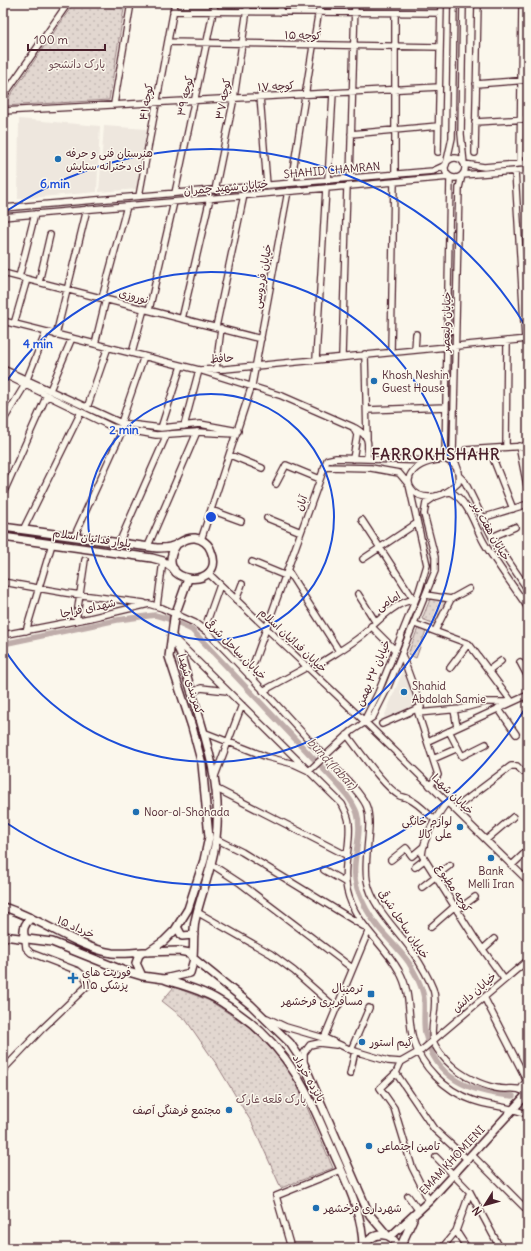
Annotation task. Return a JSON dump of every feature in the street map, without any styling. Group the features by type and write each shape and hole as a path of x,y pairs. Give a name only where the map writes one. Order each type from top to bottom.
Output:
{"main road":[{"name":"بلوار فدائیان اسلام","path":"3,527 148,546 169,547 177,544"},
{"name":"بلوار فدائیان اسلام","path":"3,537 163,561"},
{"path":"163,561 179,575 188,580 199,579 208,573 213,563 212,552 206,543 201,540 188,538 177,544 171,557 174,570"},
{"path":"172,634 175,616 188,580"},
{"name":"کمربندی شهدا","path":"172,634 180,652 215,776 217,789 216,839 211,864 197,912 193,958"},
{"name":"کمربندی شهدا","path":"146,952 164,941 177,927 188,909 204,860 209,837 202,764 192,727 169,657 172,634"},
{"name":"۱۵ خرداد","path":"3,907 31,918 63,935 111,953 179,951 190,953 193,958"},
{"path":"25,939 23,929 31,918"},
{"path":"177,927 182,936 194,935"},
{"name":"۱۵ خرداد","path":"3,936 52,942 122,970 142,976 164,980"},
{"path":"142,976 136,963 139,956 146,952"},
{"path":"164,980 190,972 193,958"},
{"name":"پانزده خرداد","path":"193,958 263,1016 290,1043 304,1064 370,1215 394,1240 399,1248"},
{"name":"پانزده خرداد","path":"164,980 205,993 225,1004 259,1029 291,1065 311,1101 354,1200 361,1226 363,1248"},
{"name":"EMAM KHOMIENI","path":"399,1248 416,1214 470,1158 527,1094"},
{"path":"363,1248 365,1243 372,1236 382,1234 389,1236 416,1214"}],"street":[{"path":"3,97 68,3"},
{"path":"114,104 131,3"},
{"name":"کوچه ۴۱","path":"139,196 175,3"},
{"name":"کوچه ۳۹","path":"175,193 215,3"},
{"name":"کوچه ۳۷","path":"215,190 234,98 248,3"},
{"path":"280,12 281,3"},
{"path":"291,183 320,3"},
{"path":"350,178 355,3"},
{"path":"438,152 440,3"},
{"path":"454,3 452,138 446,165 446,172 450,176 457,178 462,175 528,170"},
{"path":"462,175 464,172 461,134 463,3"},
{"path":"475,153 478,3"},
{"path":"520,163 522,3"},
{"path":"173,12 440,13"},
{"path":"454,12 462,12"},
{"path":"395,13 395,174"},
{"name":"کوچه ۱۵","path":"168,42 439,47"},
{"path":"476,84 528,80"},
{"name":"کوچه ۱۷","path":"3,111 439,87"},
{"path":"328,180 333,93"},
{"path":"260,96 267,185"},
{"path":"476,122 528,119"},
{"path":"351,134 438,126"},
{"path":"446,165 449,161 455,158 459,159 464,164 484,167 528,163"},
{"name":"SHAHID CHAMRAN","path":"4,212 114,198 433,171 446,165"},
{"path":"515,171 527,339"},
{"name":"خیابان ولیعصر","path":"458,469 453,455 459,188 462,175"},
{"name":"خیابان ولیعصر","path":"445,459 450,176"},
{"name":"خیابان شهید چمران","path":"4,212 35,214 450,176"},
{"path":"391,352 394,182"},
{"path":"342,356 347,186"},
{"path":"316,359 326,188"},
{"name":"خیابان فردوسی","path":"201,540 252,385 288,191"},
{"path":"216,369 219,328 244,195"},
{"path":"114,198 114,207"},
{"path":"182,319 210,198"},
{"path":"132,353 146,309 174,202"},
{"path":"95,344 104,299 127,206"},
{"path":"56,334 87,209"},
{"path":"19,277 35,214"},
{"path":"39,282 50,235"},
{"name":"نوروزی","path":"3,273 261,339"},
{"path":"14,324 27,279"},
{"name":"حافظ","path":"3,321 199,370 527,339"},
{"path":"3,421 26,382 46,332"},
{"path":"415,350 416,334"},
{"path":"3,494 49,393 72,338"},
{"path":"506,341 506,447"},
{"path":"87,408 108,347"},
{"path":"365,354 367,459"},
{"path":"121,423 144,356"},
{"path":"161,428 181,366"},
{"path":"3,369 49,393 121,423 161,428 207,425 237,433"},
{"path":"184,426 199,370 252,385 282,396 353,427 364,433 367,438"},
{"path":"3,374 26,382"},
{"path":"49,393 81,412 112,427 156,435 197,432 237,433"},
{"path":"366,410 446,407"},
{"path":"23,530 81,412"},
{"path":"353,427 357,435 353,459"},
{"path":"74,537 123,429"},
{"path":"148,546 197,432"},
{"path":"119,543 167,434"},
{"path":"519,446 528,491"},
{"path":"466,450 528,446"},
{"path":"230,455 262,468"},
{"path":"336,458 429,461 445,459 453,463 458,469 459,476 458,483 444,493 426,498 419,497 399,473 331,466 323,470 328,460 336,458"},
{"path":"408,485 409,478 413,470 429,461"},
{"path":"494,461 513,509"},
{"path":"276,484 286,465 320,479"},
{"name":"آبان","path":"249,676 323,470"},
{"name":"خیابان هفت تیر","path":"459,476 465,482 492,537 528,590"},
{"name":"خیابان ۲۲ بهمن","path":"364,721 378,693 426,572 427,565 408,485"},
{"name":"خیابان هفت تیر","path":"444,493 451,492 459,497 468,510 485,546 528,608"},
{"name":"خیابان ۲۲ بهمن","path":"364,721 373,717 402,655 435,572 435,557 424,514 425,505 436,496"},
{"path":"482,518 528,504"},
{"path":"212,510 241,521"},
{"path":"267,518 301,532"},
{"name":"امامی","path":"362,520 414,600"},
{"path":"363,558 417,523"},
{"path":"492,537 515,527"},
{"path":"26,631 52,544"},
{"path":"76,621 86,560"},
{"path":"157,606 163,561"},
{"path":"252,562 287,573 338,651"},
{"name":"خیابان فدائیان اسلام","path":"208,573 364,721"},
{"path":"3,582 38,589 149,604"},
{"path":"236,600 242,584"},
{"path":"204,630 220,585"},
{"path":"436,631 451,599 469,589"},
{"path":"358,594 375,621"},
{"path":"426,595 451,599"},
{"name":"امامی","path":"316,666 371,626 375,621 407,600 414,600"},
{"name":"شهدای فراجا","path":"3,635 76,621 149,604 157,606 175,616"},
{"name":"خیابان ساحل شرقی","path":"175,616 195,622 204,630 263,691 366,804 369,815 366,863 367,880 378,905 413,952 434,991 433,1040"},
{"path":"415,624 468,644 512,702"},
{"path":"371,626 395,650"},
{"path":"172,634 242,705 310,770 342,804 347,813 349,824 345,882 348,892 364,926 395,964 404,979 410,1005 413,1037 420,1052 438,1079 457,1093 472,1100 515,1108 528,1115"},
{"path":"450,668 468,644"},
{"path":"402,655 421,707 418,713 438,775 430,786"},
{"path":"489,670 501,661"},
{"path":"520,662 528,677"},
{"path":"263,691 307,667"},
{"path":"191,693 201,688 228,691"},
{"path":"428,741 528,695"},
{"path":"418,713 454,710 486,702 512,702"},
{"path":"215,776 242,705"},
{"path":"382,724 421,707"},
{"path":"498,708 516,734"},
{"path":"454,710 457,727"},
{"path":"310,770 364,721"},
{"name":"خیابان شهدا","path":"364,721 528,881"},
{"path":"449,731 462,756 486,744"},
{"path":"203,732 272,758 310,770"},
{"path":"347,735 368,763 392,789 400,796 409,799 435,820"},
{"path":"433,759 458,748"},
{"path":"454,809 511,766 517,766 522,772"},
{"path":"217,789 346,855"},
{"name":"کوچه مطبوع","path":"447,802 435,820 424,846 422,856 482,949 504,979"},
{"path":"486,840 513,817"},
{"path":"216,839 242,852 364,926"},
{"path":"391,860 406,848 412,856 424,846"},
{"path":"512,865 528,850"},
{"path":"415,867 424,860"},
{"path":"211,864 246,887 352,968"},
{"path":"422,887 450,865"},
{"path":"324,870 345,882"},
{"path":"431,927 456,908 475,897"},
{"path":"197,912 271,954 294,971 336,1008"},
{"path":"324,1038 368,932"},
{"path":"3,1070 42,1029 87,986 88,982 78,971 31,953 26,948 25,939"},
{"path":"482,949 494,939"},
{"name":"خیابان دانش","path":"401,1062 420,1052 504,979 528,961"},
{"path":"484,997 524,1075 526,1081 521,1089"},
{"path":"336,1008 344,999"},
{"path":"350,1074 353,1051 369,1008"},
{"path":"263,1016 286,1027 324,1038 353,1051 388,1061 401,1062 396,1073 380,1088 394,1108 412,1167 429,1201"},
{"path":"433,1040 450,1065 463,1074 479,1083 497,1089 521,1089 527,1094"},
{"path":"304,1064 304,1053 310,1045 319,1043 342,1046"},
{"path":"396,1073 434,1129 470,1158 528,1211"},
{"path":"436,1157 470,1192 500,1248"},
{"path":"291,1248 276,1196 341,1170"},
{"path":"442,1248 456,1231 470,1192"},
{"path":"408,1196 416,1214"},
{"path":"456,1231 467,1248"}],"shaded area":[{"name":"هنرستان فنی و حرفه ای دخترانه ستایش","path":"19,119 100,126 97,192 18,199"},
{"path":"104,126 147,129 138,189 99,192"},
{"name":"Shahid Abdolah Samie","path":"404,668 419,706 382,722"}],"green space":[{"name":"پارک دانشجو","path":"74,3 125,3 109,100 3,106"},
{"path":"431,597 447,601 435,624 422,619"},
{"path":"418,628 426,631 416,658 408,654"},
{"name":"پارک قلعه غارک","path":"174,987 210,1001 251,1028 282,1060 297,1084 333,1168 281,1188 252,1123 217,1065 186,1020 162,1001"}],"waterway":[{"name":"bund (labar)","path":"3,644 117,620 155,615 169,619 192,630 330,776 352,803 357,813 359,822 355,859 355,879 357,888 372,919 406,958 418,981 424,999 425,1033 430,1049 437,1062 446,1073 469,1087 497,1094 513,1096"}],"place":[{"name":"هنرستان فنی و حرفه ای دخترانه ستایش","path":"58,159"},
{"name":"Khosh Neshin Guest House","path":"374,381"},
{"name":"Shahid Abdolah Samie","path":"404,692"},
{"name":"Noor-ol-Shohada","path":"136,812"},
{"name":"لوازم خانگی علی کالا","path":"460,827"},
{"name":"Bank Melli Iran","path":"491,858"},
{"name":"فوریت های پزشکی ۱۱۵","path":"73,978"},
{"name":"ترمینال مسافربری فرخشهر","path":"371,994"},
{"name":"گیم استور","path":"362,1042"},
{"name":"مجتمع فرهنگی آصف","path":"229,1110"},
{"name":"تامین اجتماعی","path":"369,1146"},
{"name":"شهرداری فرخشهر","path":"316,1208"}],"district":[{"name":"FARROKHSHAHR","path":"436,455"}]}
